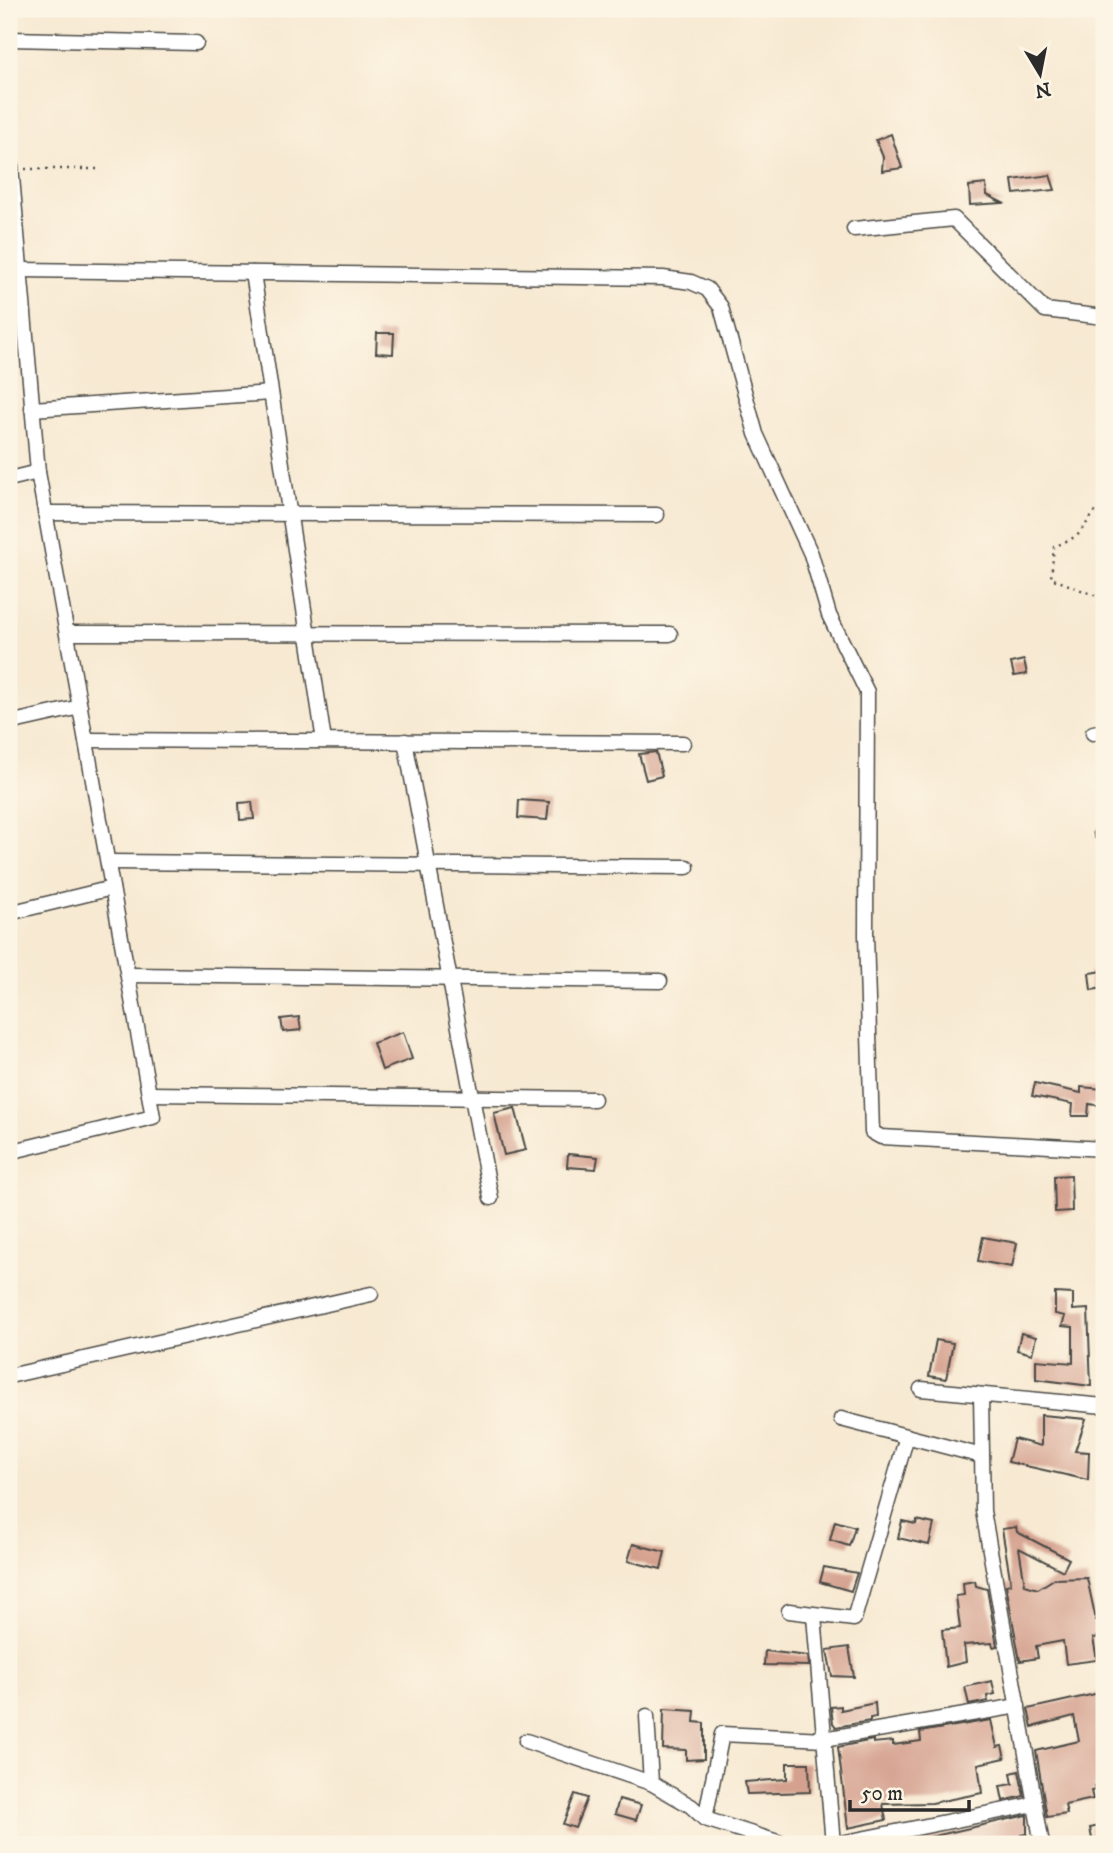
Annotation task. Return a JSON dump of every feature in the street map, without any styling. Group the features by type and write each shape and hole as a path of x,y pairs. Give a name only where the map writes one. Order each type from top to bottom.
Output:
{"street":[{"path":"9,39 196,43"},
{"path":"9,143 15,266 38,472 153,1118 9,1152"},
{"path":"855,229 954,219 1045,310 1104,317"},
{"path":"15,266 253,273 663,278 691,282 706,289 721,307 756,434 811,554 828,615 867,692 866,935 872,1132 881,1138 1104,1149"},
{"path":"253,273 324,741"},
{"path":"32,409 271,393"},
{"path":"9,479 38,472"},
{"path":"46,513 657,515"},
{"path":"67,633 670,635"},
{"path":"9,723 80,706"},
{"path":"86,740 683,743"},
{"path":"405,741 491,1198"},
{"path":"107,862 687,867"},
{"path":"9,913 112,888"},
{"path":"128,975 660,981"},
{"path":"149,1094 594,1099"},
{"path":"9,1376 371,1294"},
{"path":"921,1389 1104,1406"},
{"path":"981,1395 983,1511 1042,1844"},
{"path":"842,1419 982,1456"},
{"path":"789,1611 854,1619 907,1436"},
{"path":"814,1616 834,1844 1035,1804"},
{"path":"705,1819 722,1734 824,1738 1018,1706"},
{"path":"647,1716 651,1783"},
{"path":"526,1741 651,1783 691,1806 705,1819 784,1844"}],"path":[{"path":"11,169 100,169"},
{"path":"1104,500 1077,536 1054,547 1051,578 1104,600"}],"building":[{"path":"891,134 902,168 882,171 883,157 876,140"},
{"path":"1050,175 1055,190 1014,194 1012,180"},
{"path":"986,184 987,195 1003,203 970,205 969,186"},
{"path":"377,333 394,333 393,354 376,353"},
{"path":"1024,660 1027,674 1014,676 1011,663"},
{"path":"656,752 662,776 646,780 639,754"},
{"path":"519,800 549,802 547,820 518,818"},
{"path":"252,802 254,819 240,820 239,803"},
{"path":"1104,971 1104,988 1091,990 1089,973"},
{"path":"299,1017 301,1030 283,1032 281,1019"},
{"path":"403,1032 412,1059 382,1070 373,1043"},
{"path":"1035,1083 1081,1093 1081,1087 1104,1089 1104,1106 1089,1104 1088,1116 1072,1116 1073,1104 1032,1096"},
{"path":"515,1108 526,1150 504,1155 494,1113"},
{"path":"568,1154 598,1157 596,1169 567,1167"},
{"path":"1071,1175 1072,1211 1055,1212 1054,1176"},
{"path":"983,1237 1017,1243 1012,1267 978,1261"},
{"path":"1055,1293 1073,1294 1073,1310 1088,1309 1091,1386 1036,1379 1036,1360 1073,1363 1073,1327 1062,1326 1065,1316 1055,1314"},
{"path":"1021,1333 1036,1337 1032,1354 1017,1350"},
{"path":"936,1340 953,1343 946,1379 929,1376"},
{"path":"1041,1415 1086,1419 1075,1451 1089,1452 1088,1480 1008,1462 1014,1439 1041,1446"},
{"path":"917,1520 934,1524 929,1545 898,1538 902,1521 916,1524"},
{"path":"835,1521 855,1527 849,1546 830,1540"},
{"path":"1016,1527 1017,1532 1069,1559 1063,1571 1019,1548 1025,1585 1038,1589 1054,1579 1087,1578 1096,1620 1099,1620 1101,1637 1093,1638 1097,1660 1066,1664 1063,1641 1036,1646 1038,1658 1020,1661 1006,1585 1011,1584 1002,1529"},
{"path":"633,1544 665,1552 661,1569 628,1561"},
{"path":"824,1567 857,1573 851,1591 820,1582"},
{"path":"975,1581 976,1586 987,1589 997,1646 993,1647 992,1643 964,1645 966,1662 946,1667 942,1630 960,1628 956,1596 964,1595 963,1583"},
{"path":"849,1647 854,1677 832,1676 827,1650"},
{"path":"765,1651 808,1656 809,1666 764,1665"},
{"path":"992,1681 995,1694 987,1696 988,1701 969,1705 965,1687"},
{"path":"1104,1692 1104,1785 1095,1786 1096,1790 1091,1791 1093,1799 1065,1805 1067,1814 1047,1817 1036,1751 1079,1741 1074,1716 1032,1727 1028,1709"},
{"path":"875,1703 876,1717 870,1718 870,1721 836,1727 833,1723 831,1707 841,1706 841,1710"},
{"path":"664,1709 695,1711 694,1722 704,1723 704,1759 686,1760 686,1750 663,1749"},
{"path":"991,1720 997,1747 1002,1746 1005,1758 978,1764 982,1793 932,1803 883,1804 886,1820 848,1828 838,1747 873,1740 873,1743 893,1741 893,1745 921,1741 920,1732"},
{"path":"787,1763 809,1763 810,1792 747,1794 745,1782 787,1779"},
{"path":"1019,1771 1024,1796 1003,1801 1000,1786 1013,1784 1011,1773"},
{"path":"575,1794 587,1798 575,1828 563,1824"},
{"path":"619,1799 641,1805 636,1820 615,1814"},
{"path":"1027,1815 1027,1834 1021,1835 1024,1844 922,1844 921,1839"},
{"path":"1104,1825 1104,1844 1093,1844 1090,1828"}]}
